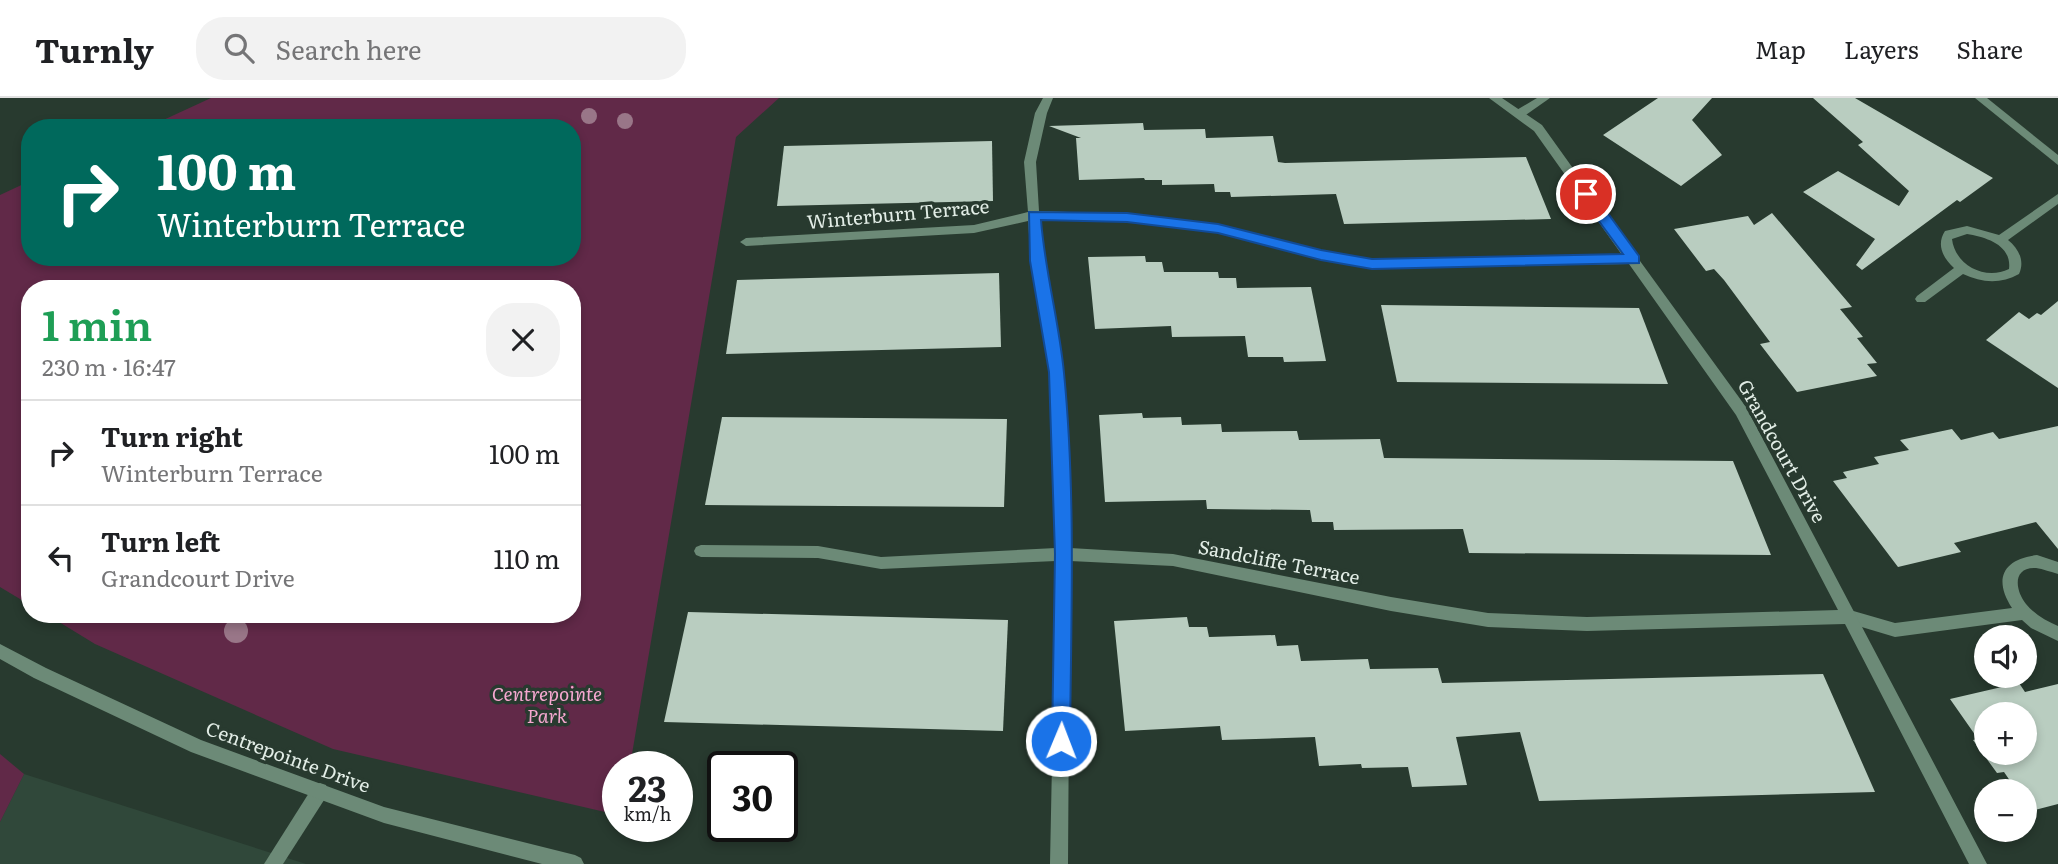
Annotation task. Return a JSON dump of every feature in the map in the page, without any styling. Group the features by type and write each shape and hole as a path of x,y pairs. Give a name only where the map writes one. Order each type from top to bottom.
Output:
{"street":[{"path":"1048,98 1041,113 1030,162 1037,261 1057,372 1063,554 1059,864"},
{"name":"Grandcourt Drive","path":"1494,98 1538,128 1741,411 1978,864"},
{"path":"1519,114 1545,98"},
{"path":"1980,98 2058,161"},
{"path":"2000,240 2058,198"},
{"name":"Winterburn Terrace","path":"746,242 974,229 1034,215 1127,218 1218,229 1321,255 1372,264 1634,259"},
{"path":"1967,230 1978,231 2000,240 2016,256 2015,271 2009,276 1987,277 1963,268 1947,253 1945,239 1950,234 1967,230"},
{"path":"1921,299 1963,268"},
{"name":"Sandcliffe Terrace","path":"701,551 818,552 881,563 1063,554 1173,561 1391,604 1488,620 1587,624 1850,617 1895,630 2023,613"},
{"path":"2058,568 2038,562 2014,568 2009,576 2008,588 2023,613 2035,623 2058,634"},
{"name":"Centrepointe Drive","path":"0,651 40,673 197,747 384,815 575,864"},
{"path":"273,864 320,791"}],"shaded area":[{"path":"24,774 306,864 0,864 0,822"}],"green space":[{"name":"Centrepointe Park","path":"211,98 779,98 736,137 633,751 602,751 602,811 333,749 95,644 61,623 581,623 581,280 21,280 21,600 0,587 0,195 21,185 21,266 581,266 581,119 166,119"},
{"path":"0,754 24,774 0,822"}],"building":[{"path":"1658,98 1712,98 1692,120 1722,155 1681,186 1603,135"},
{"path":"1813,98 1855,98 1993,178 1960,202 1957,200 1862,270 1856,265 1875,239 1803,192 1838,171 1899,206 1909,191 1858,145 1863,142"},
{"path":"1143,123 1144,130 1205,129 1206,138 1273,136 1278,162 1285,163 1526,157 1551,219 1344,224 1336,194 1231,197 1230,192 1215,192 1214,184 1162,185 1162,180 1144,178 1079,180 1076,138 1081,138 1049,126"},
{"path":"992,141 993,201 777,206 784,146"},
{"path":"1772,213 1852,307 1840,309 1863,337 1857,338 1877,363 1867,364 1877,376 1797,392 1760,344 1770,342 1724,280 1714,269 1706,271 1674,229 1748,216 1754,225"},
{"path":"1145,256 1146,262 1162,262 1164,272 1218,272 1219,278 1236,278 1237,288 1311,287 1326,361 1284,362 1283,357 1248,357 1245,336 1172,337 1171,326 1095,329 1088,257"},
{"path":"999,273 1001,347 726,354 737,280"},
{"path":"2058,301 2058,388 1986,340 2019,312 2029,319 2037,313 2041,315"},
{"path":"1381,305 1639,308 1668,384 1397,382"},
{"path":"1142,413 1143,418 1181,417 1182,425 1221,424 1222,432 1297,431 1299,440 1380,439 1384,458 1733,461 1771,555 1469,553 1463,529 1334,530 1333,522 1312,522 1310,510 1207,509 1206,500 1105,502 1099,415"},
{"path":"722,417 1007,419 1004,507 705,505"},
{"path":"2058,426 2058,549 2036,522 1954,543 1961,552 1898,567 1833,481 1847,478 1843,472 1879,464 1874,457 1909,450 1900,440 1952,429 1961,440 1993,432 1999,439"},
{"path":"688,612 1008,620 1003,731 664,722"},
{"path":"1187,617 1189,627 1207,627 1209,637 1275,635 1277,646 1298,645 1301,661 1368,659 1370,669 1438,668 1442,683 1823,674 1875,792 1539,801 1520,732 1456,737 1467,785 1412,787 1408,767 1362,768 1361,764 1319,766 1315,737 1222,740 1220,726 1125,731 1114,621"},
{"path":"2058,684 2058,804 2037,809 2037,779 2009,779 2004,772 1997,773 1991,765 2037,765 2037,702 1974,702 1974,733 1950,699 1997,688 2022,688 2025,692"}],"route":[{"path":"1061,741 1063,554 1057,372 1037,261 1034,215 1127,218 1218,229 1321,255 1372,264 1634,259 1586,194"}]}
